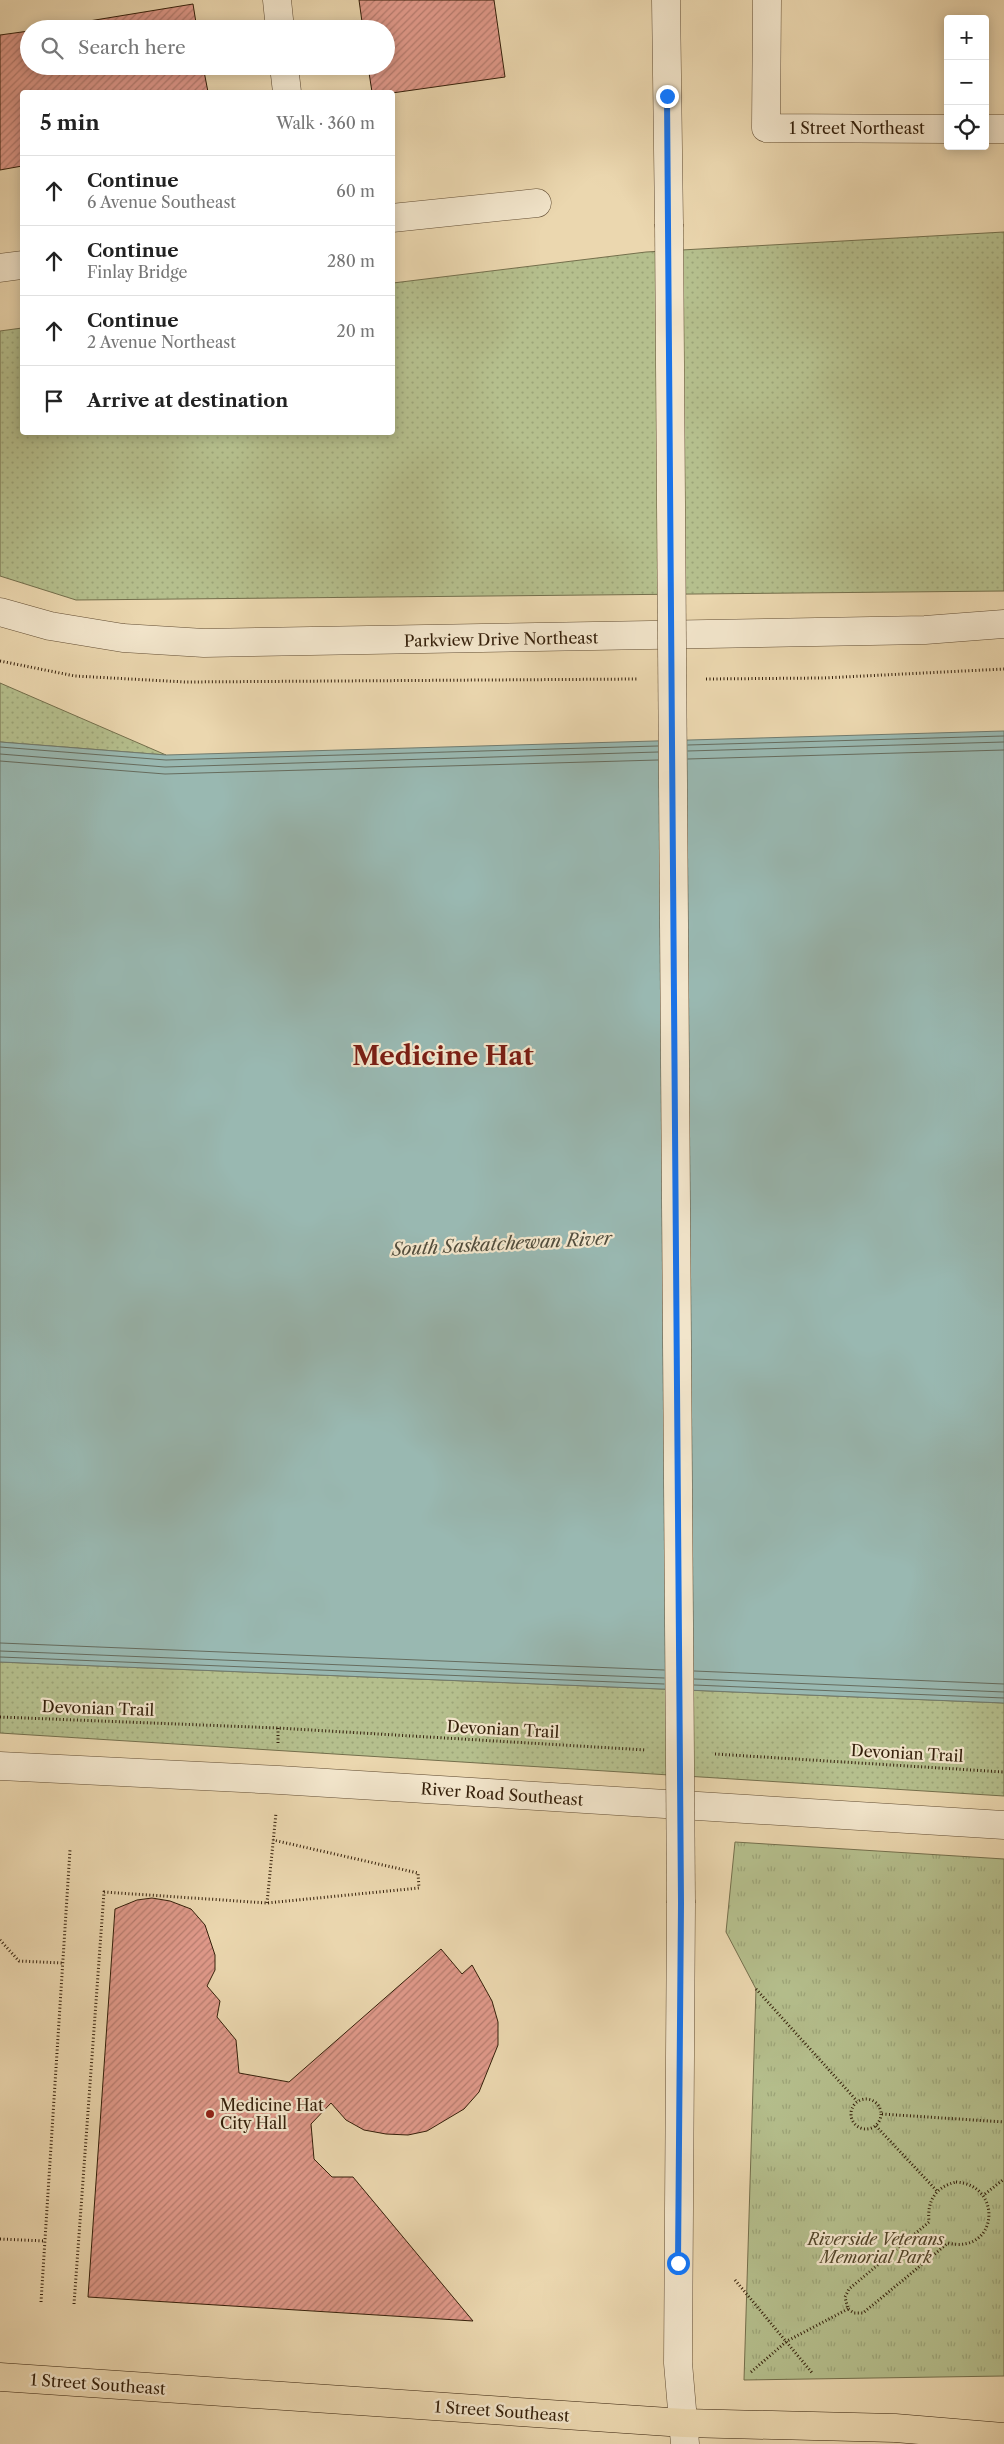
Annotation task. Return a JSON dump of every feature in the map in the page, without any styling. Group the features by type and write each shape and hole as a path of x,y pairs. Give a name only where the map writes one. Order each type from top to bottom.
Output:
{"main road":[{"name":"1 Street Southeast","path":"0,2377 684,2434 1004,2437"}],"street":[{"path":"278,0 279,20"},
{"path":"666,0 681,1903 678,2363 684,2434"},
{"name":"1 Street Northeast","path":"767,0 766,128 944,129"},
{"path":"285,75 287,90"},
{"path":"989,129 1004,129"},
{"path":"395,218 537,203"},
{"path":"0,268 20,265"},
{"name":"Parkview Drive Northeast","path":"0,612 50,626 124,638 204,642 925,630 1004,624"},
{"name":"River Road Southeast","path":"0,1766 279,1780 1004,1825"}],"path":[{"path":"0,661 75,676 185,682 644,679"},
{"path":"704,678 823,678 1004,669"},
{"name":"Devonian Trail","path":"0,1717 278,1728 656,1751"},
{"name":"Devonian Trail","path":"706,1754 1004,1772"},
{"path":"74,2304 104,1892 268,1903 419,1888 418,1873 273,1840 268,1903"},
{"path":"41,2302 70,1850"},
{"path":"0,1940 19,1961 62,1963"},
{"path":"756,1989 857,2101"},
{"path":"869,2098 878,2103 882,2114 881,2120 876,2126 867,2129 858,2127 852,2119 851,2108 857,2101 869,2098"},
{"path":"882,2114 1004,2122"},
{"path":"876,2126 937,2191"},
{"path":"985,2194 1004,2178"},
{"path":"967,2183 977,2186 985,2194 990,2203 990,2223 977,2240 958,2245 948,2243 863,2312 854,2313 848,2309 844,2301 849,2290 929,2222 928,2210 937,2191 945,2185 967,2183"},
{"path":"0,2239 45,2241"},
{"path":"736,2280 813,2374"},
{"path":"751,2372 787,2341 848,2309"}],"green space":[{"path":"1004,232 1004,591 76,600 0,576 0,331 20,328 20,435 395,435 395,283 646,252"},
{"path":"0,683 166,755 0,742"},
{"path":"0,1662 1004,1703 1004,1796 0,1733"},
{"name":"Riverside Veterans Memorial Park","path":"735,1842 1004,1859 1004,2376 744,2380 756,1989 726,1932"}],"water":[{"name":"South Saskatchewan River","path":"1004,731 1004,1703 0,1662 0,742 166,755"}],"building":[{"path":"359,0 494,0 505,77 395,93 395,90 372,90 369,75 395,75 395,20 362,20"},
{"path":"193,4 196,20 95,20"},
{"path":"20,32 20,75 205,75 208,90 20,90 20,166 0,170 0,35"},
{"name":"Medicine Hat City Hall","path":"152,1898 170,1901 191,1909 205,1925 215,1955 215,1970 207,1986 220,2001 217,2017 236,2040 239,2073 289,2082 441,1949 462,1974 472,1965 492,2001 498,2022 498,2045 479,2092 464,2109 427,2131 408,2135 364,2130 346,2120 331,2103 311,2124 314,2159 332,2177 353,2177 473,2321 88,2297 115,1909 137,1900"}],"place":[{"name":"Medicine Hat City Hall","path":"210,2114"}],"district":[{"name":"Medicine Hat","path":"443,1056"}],"route":[{"path":"667,96 681,1903 678,2263"}]}
